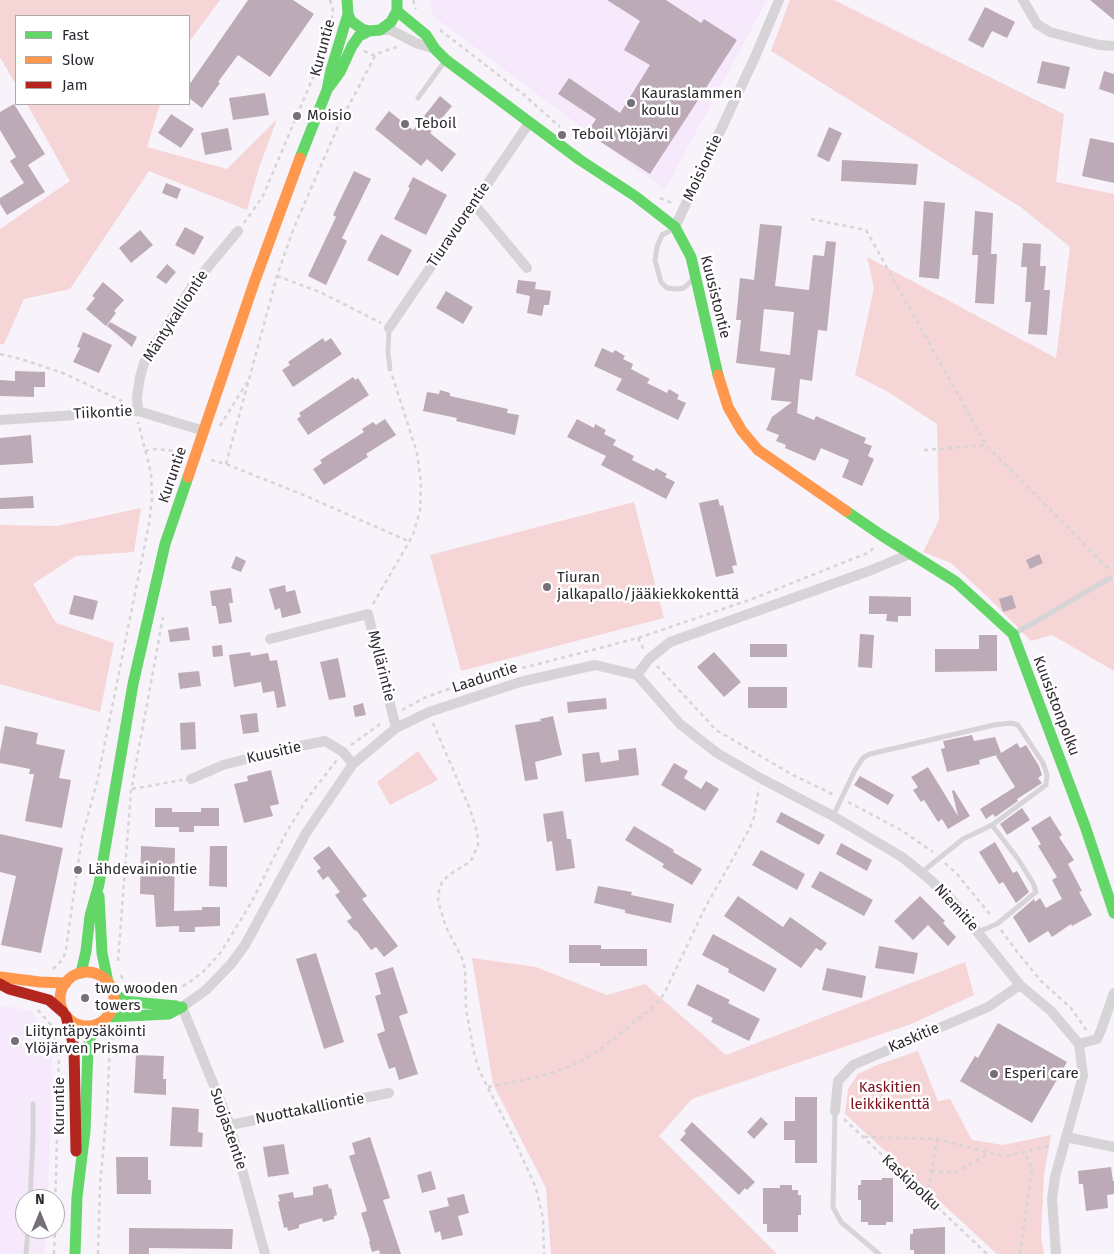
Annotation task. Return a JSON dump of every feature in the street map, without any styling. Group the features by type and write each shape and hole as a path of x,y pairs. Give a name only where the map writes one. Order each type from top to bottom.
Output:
{"main road":[{"path":"347,0 348,14 356,26 375,30"},
{"name":"Kuruntie","path":"327,90 340,72 352,46 359,36 391,22 397,5"},
{"name":"Kuusistontie","path":"397,5 426,34 435,49 446,60 529,123 635,196 675,227 691,257 722,391 728,407 742,431 758,450 910,554"},
{"name":"Kuruntie","path":"81,973 86,951 90,916 99,884 133,684 165,544 254,283 314,120 327,90 348,14"},
{"name":"Kuusistonpolku","path":"910,554 956,582 1013,634 1086,826 1114,914"},
{"name":"Kuruntie","path":"99,884 102,953 110,986"},
{"path":"64,1014 60,997 66,983 73,976 81,973 96,974 123,1001 182,1007"},
{"path":"0,977 66,983"},
{"path":"0,984 9,989 49,1000 73,1022 81,1026 90,1026 103,1021 114,1004 110,986"},
{"name":"Laaduntie","path":"103,1021 132,1015 169,1014 182,1007"},
{"name":"Kuruntie","path":"64,1014 74,1054 78,1197"},
{"name":"Kuruntie","path":"75,1254 78,1197 85,1131 88,1047 91,1036 103,1021"}],"street":[{"name":"Moisiontie","path":"675,227 755,57 779,0"},
{"path":"1023,0 1037,24 1050,32 1098,45 1114,46"},
{"name":"Kuusistontie","path":"375,30 391,30 416,43 435,49"},
{"name":"Tiuravuorentie","path":"389,328 529,123"},
{"path":"474,204 527,268"},
{"name":"Mäntykalliontie","path":"137,408 140,377 144,364 193,285 238,232"},
{"name":"Tiikontie","path":"0,420 137,408 204,431"},
{"path":"637,676 649,659 670,642 869,571 910,554"},
{"name":"Myllärintie","path":"270,639 368,614 396,728"},
{"name":"Laaduntie","path":"182,1007 206,990 231,964 245,945 306,833 353,764 396,728 429,712 520,682 595,665 637,676"},
{"name":"Niemitie","path":"637,676 680,724 717,753 833,816 902,857 951,899 1020,985 1051,1012 1079,1044"},
{"name":"Kuusitie","path":"190,778 223,765 325,741 343,752 353,764"},
{"name":"Kaskitie","path":"835,1111 838,1081 853,1065 988,1007 1020,985"},
{"path":"1056,1254 1052,1199 1055,1177 1083,1076 1079,1044 1097,1039 1102,1030 1114,993"},
{"name":"Suojastentie","path":"182,1007 230,1125 265,1254"},
{"name":"Nuottakalliontie","path":"230,1125 389,1093"},
{"path":"1065,1141 1114,1147"}],"lane":[{"path":"418,98 446,60"},
{"path":"675,227 662,235 657,247 655,260 661,282 667,288 676,289 684,288 695,278"},
{"path":"389,328 388,352 390,369"},
{"path":"1013,634 1112,576"},
{"path":"833,816 855,770 863,758 870,754 994,725 1011,723 1018,725 1043,763 1047,775 1046,785 992,824 963,839 921,873"},
{"path":"978,932 997,924 1036,892 1023,867 992,824"},
{"path":"30,1189 33,1104"},
{"path":"835,1111 833,1206 841,1222 879,1254"},
{"path":"26,1254 27,1239"}],"path":[{"path":"330,0 333,10 332,19"},
{"path":"412,0 418,14 414,24"},
{"path":"437,28 523,94 561,128"},
{"path":"226,464 277,276 293,230 339,124 359,83 375,56 402,45 407,38"},
{"path":"238,232 263,196 319,63"},
{"path":"654,195 684,208"},
{"path":"811,219 866,230 986,445 1112,576"},
{"path":"277,276 320,292 375,319 389,328"},
{"path":"0,354 63,373 137,408 138,421 150,473 152,498 149,524 97,782 82,837 66,949 63,959 40,982"},
{"path":"368,614 413,534 420,510 421,482 417,453 390,369"},
{"path":"217,432 229,409 249,379"},
{"path":"924,450 986,445"},
{"path":"145,451 156,449 184,452"},
{"path":"211,460 226,464 306,496 409,541"},
{"path":"163,992 174,991 188,983 203,972 221,952 251,903 286,831 309,796 343,752 393,714 424,698 465,683 638,638 752,599 870,552 882,535"},
{"path":"134,1003 135,989 124,982 117,969 132,788 164,613"},
{"path":"638,638 649,659 716,730 793,775 842,798 901,830 939,857 957,874 1041,981 1071,1008 1085,1028 1089,1041"},
{"path":"424,698 470,809 477,831 478,845 472,860 449,875 442,882 438,901 446,927 464,964 466,1009 479,1070 536,1188 543,1218 544,1254"},
{"path":"132,788 190,778"},
{"path":"488,1088 546,1074 578,1063 602,1048 657,1004 664,994 705,908 750,828 762,779"},
{"path":"38,997 36,1008 52,1026 59,1055 56,1189"},
{"path":"98,1254 100,1185 107,1109 110,1046 117,1034 131,1025 132,1015"},
{"name":"Kaskipolku","path":"835,1111 987,1254"},
{"path":"862,1137 937,1139 990,1154 1007,1156 1025,1153 1065,1141"},
{"path":"927,1198 937,1139"},
{"path":"1020,1254 1032,1169 1025,1153"},
{"path":"931,1171 955,1173 990,1154"},
{"path":"54,1254 55,1239"}],"shaded area":[{"name":"Kauraslammen koulu","path":"429,0 767,0 665,190 433,16"},
{"path":"0,1005 31,1011 53,1045 48,1189 15,1189 15,1239 45,1239 44,1254 0,1254"}],"green space":[{"path":"0,0 220,0 190,41 190,15 15,15 15,83 0,57"},
{"path":"790,0 834,0 1064,114 1056,182 1114,194 1114,671 1052,635 1031,641 951,563 923,552 939,520 937,424 890,393 855,375 874,288 867,257 1056,358 1070,247 1022,208 771,51"},
{"path":"28,105 160,105 147,147 227,169 277,119 259,168 247,210 149,171 70,289 24,299 4,344 0,344 0,229 70,181"},
{"name":"Tiuran jalkapallo/jääkiekkokenttä","path":"634,502 664,618 461,671 430,555"},
{"path":"141,508 134,552 76,556 33,584 56,623 114,643 100,712 0,684 0,525 57,526"},
{"path":"418,751 438,780 390,805 377,782"},
{"path":"472,958 536,967 607,995 645,984 726,1055 965,962 974,995 911,1024 692,1099 659,1136 777,1254 551,1254 546,1188 493,1084"},
{"name":"Kaskitien leikkikenttä","path":"918,1051 938,1101 950,1099 972,1140 1003,1145 1051,1135 1044,1175 1041,1236 1044,1254 997,1254 845,1114 848,1089 858,1074 877,1065"}],"building":[{"path":"248,0 293,0 314,14 270,77 238,55 202,108 190,99 190,84"},
{"path":"607,0 666,0 701,23 704,19 737,40 650,174 587,133 596,119 558,94 569,78 620,113 650,65 624,50 640,21"},
{"path":"1090,0 1114,0 1114,20"},
{"path":"985,7 1015,22 1007,38 992,31 983,48 968,40"},
{"path":"1042,61 1070,67 1065,89 1037,83"},
{"path":"1104,71 1114,74 1114,94 1099,89"},
{"path":"265,93 269,115 233,120 229,98"},
{"path":"440,96 452,106 430,133 456,154 442,172 427,159 421,166 375,129 389,111 413,130"},
{"path":"14,104 45,154 28,165 45,192 7,215 0,204 0,198 24,183 10,161 16,157 0,130 0,112"},
{"path":"171,114 194,129 181,148 158,133"},
{"path":"829,127 842,133 829,162 817,156"},
{"path":"228,128 232,150 205,155 201,133"},
{"path":"1090,138 1114,143 1114,183 1082,176"},
{"path":"842,160 918,164 916,185 841,181"},
{"path":"354,171 371,179 342,238 347,241 326,285 308,276 336,217 333,215"},
{"path":"413,177 447,195 426,235 394,219 410,188 408,187"},
{"path":"166,183 181,189 177,199 162,193"},
{"path":"924,201 945,203 939,279 919,277"},
{"path":"975,211 993,213 991,254 997,254 994,304 975,303 978,255 972,255"},
{"path":"760,224 782,226 775,286 809,290 813,255 824,256 826,241 836,242 827,331 818,330 812,381 800,379 797,413 814,420 816,416 866,438 864,443 872,446 868,456 874,459 862,486 842,477 849,460 821,448 815,461 785,448 786,445 776,441 779,435 766,430 772,417 792,402 771,400 775,368 736,363 741,320 736,320 740,278 754,280","holes":["764,309 794,312 790,355 760,351"]},
{"path":"185,227 204,237 194,255 175,245"},
{"path":"140,230 153,245 131,263 119,248"},
{"path":"381,234 412,250 398,276 367,260"},
{"path":"1023,243 1041,244 1040,266 1046,266 1044,290 1050,290 1047,335 1028,334 1031,302 1025,302 1027,267 1021,267"},
{"path":"167,264 176,272 166,284 156,277"},
{"path":"518,280 536,282 535,289 551,291 549,305 544,305 542,316 527,313 530,296 516,293"},
{"path":"103,282 124,300 114,311 116,313 106,326 86,309 95,298 92,296"},
{"path":"446,291 473,307 463,324 436,308"},
{"path":"110,322 137,337 132,347 107,326"},
{"path":"83,332 112,345 99,373 73,362 80,348 77,347"},
{"path":"323,338 325,342 331,338 342,354 293,387 282,370 290,365 288,362"},
{"path":"602,348 613,353 615,350 625,356 623,359 633,364 631,369 650,379 647,383 667,393 669,389 679,395 677,399 686,403 678,420 616,390 622,379 594,366"},
{"path":"15,371 45,372 45,387 34,387 34,397 0,396 0,380 15,381"},
{"path":"353,377 355,380 358,378 369,395 308,435 297,419 301,416 299,413"},
{"path":"440,390 450,393 450,396 508,409 507,413 519,415 515,435 456,421 457,418 423,411 427,392 439,394"},
{"path":"385,419 396,435 366,454 368,457 324,485 313,469 322,463 320,460 364,432 362,429 373,422 376,425"},
{"path":"577,419 594,428 595,424 606,430 604,434 616,440 613,445 634,456 632,460 654,471 656,468 667,474 665,477 675,482 666,499 601,465 606,456 567,437"},
{"path":"31,435 33,463 0,465 0,438"},
{"path":"33,496 34,508 0,509 0,498"},
{"path":"718,499 720,506 723,505 737,565 732,566 734,573 716,577 699,503"},
{"path":"1039,554 1043,563 1030,569 1026,560"},
{"path":"236,556 246,561 241,572 231,568"},
{"path":"285,585 286,592 295,590 301,613 282,618 280,608 275,610 269,589"},
{"path":"231,588 233,603 229,603 232,622 219,624 216,606 212,606 210,591"},
{"path":"74,595 98,601 93,620 69,614"},
{"path":"1012,595 1016,608 1003,612 999,599"},
{"path":"869,596 911,597 911,616 898,616 898,622 886,621 887,614 869,614"},
{"path":"188,627 190,640 170,642 168,630"},
{"path":"860,634 874,635 872,668 858,667"},
{"path":"979,635 997,635 997,671 935,672 935,649 979,649"},
{"path":"750,644 787,644 787,657 750,657"},
{"path":"222,645 223,656 213,657 212,646"},
{"path":"250,652 251,656 268,653 270,661 277,660 286,706 277,708 274,691 263,693 261,682 234,687 229,655"},
{"path":"714,652 741,682 724,697 697,667"},
{"path":"338,658 346,697 329,700 320,662"},
{"path":"199,671 201,686 180,689 178,673"},
{"path":"748,687 787,687 787,708 748,708"},
{"path":"606,698 607,709 568,713 567,702"},
{"path":"363,703 366,715 355,717 353,706"},
{"path":"257,713 259,732 243,734 240,715"},
{"path":"553,716 562,755 535,762 538,779 525,781 515,725 541,721 540,719"},
{"path":"195,722 196,749 181,750 180,723"},
{"path":"5,726 38,733 36,744 65,750 59,778 71,780 62,828 25,821 34,774 29,774 30,769 0,763"},
{"path":"972,735 974,741 995,737 1001,753 1017,743 1020,748 1026,745 1039,766 1042,775 1038,778 1042,783 1017,799 1018,801 995,817 993,814 986,819 980,809 1015,787 997,755 979,760 980,764 947,772 941,749 945,748 943,741"},
{"path":"636,748 639,775 585,782 582,754 599,752 601,763 619,760 618,750"},
{"path":"674,763 688,771 684,778 701,789 706,781 719,789 705,811 661,785"},
{"path":"928,767 958,816 952,791 954,790 970,816 948,829 942,819 938,822 924,800 921,802 913,790 918,787 911,777"},
{"path":"271,770 279,804 270,806 273,816 244,823 234,784 248,781 247,776"},
{"path":"860,776 894,795 888,805 854,785"},
{"path":"155,808 172,808 172,812 201,812 201,808 219,808 219,826 194,826 194,832 179,832 179,827 155,827"},
{"path":"1022,808 1030,820 1007,835 1000,824"},
{"path":"563,811 567,839 571,839 575,868 556,871 552,841 547,842 543,814"},
{"path":"781,812 825,835 819,845 776,822"},
{"path":"1050,816 1062,835 1059,837 1074,860 1068,864 1082,891 1079,892 1092,915 1072,926 1071,924 1052,937 1048,931 1029,943 1013,917 1034,899 1035,902 1040,898 1046,908 1062,899 1052,880 1057,877 1038,846 1041,844 1031,828"},
{"path":"634,826 702,869 692,885 662,867 664,864 625,840"},
{"path":"0,834 63,848 41,953 1,945 16,876 0,872"},
{"path":"995,842 1013,873 1017,871 1029,892 1016,903 1003,882 999,884 979,852"},
{"path":"841,843 872,860 867,871 836,854"},
{"path":"141,846 175,848 174,911 202,910 202,907 220,907 220,926 195,927 195,932 179,932 179,926 156,927 154,895 140,894"},
{"path":"210,846 227,846 227,887 209,886"},
{"path":"329,846 367,896 362,899 398,946 384,957 376,947 371,950 347,921 352,918 335,895 340,892 328,876 323,880 317,871 321,868 313,858"},
{"path":"761,850 805,874 797,890 752,865"},
{"path":"820,871 873,900 864,916 811,887"},
{"path":"598,886 632,892 631,895 674,904 671,923 625,913 625,910 594,903"},
{"path":"738,896 783,927 790,917 827,943 821,951 816,948 801,968 724,916"},
{"path":"920,896 945,921 943,923 956,937 948,946 928,925 913,940 894,921"},
{"path":"713,934 777,969 764,992 728,972 729,969 702,955"},
{"path":"569,945 601,945 601,949 647,949 647,966 600,966 600,963 569,963"},
{"path":"879,946 918,953 914,974 875,968"},
{"path":"316,953 344,1042 324,1049 296,959"},
{"path":"393,967 408,1013 399,1016 418,1074 399,1080 395,1067 389,1069 377,1034 385,1031 375,996 381,994 375,973"},
{"path":"827,968 866,976 862,998 822,990"},
{"path":"697,984 730,1000 728,1003 760,1019 749,1041 711,1022 713,1018 687,1005"},
{"name":"Esperi care","path":"998,1023 1067,1062 1032,1123 960,1081 975,1056 978,1058"},
{"path":"136,1055 164,1056 163,1079 166,1079 166,1095 134,1093"},
{"path":"795,1097 817,1097 817,1163 795,1163 795,1140 784,1140 784,1121 795,1121"},
{"path":"172,1107 199,1109 198,1132 203,1133 202,1147 170,1146"},
{"path":"761,1117 768,1124 754,1139 747,1132"},
{"path":"692,1122 755,1182 747,1190 745,1188 739,1195 680,1140 686,1133 684,1131"},
{"path":"370,1137 390,1198 383,1200 401,1254 380,1254 379,1250 372,1252 361,1213 367,1211 349,1156 355,1154 352,1143"},
{"path":"284,1144 289,1174 268,1177 263,1147"},
{"path":"116,1157 148,1157 148,1180 151,1180 151,1194 117,1194"},
{"path":"1111,1167 1114,1194 1107,1195 1108,1208 1086,1211 1083,1184 1079,1184 1078,1171"},
{"path":"431,1171 436,1189 422,1193 417,1175"},
{"path":"882,1178 893,1178 893,1222 886,1222 886,1225 868,1225 868,1222 861,1222 861,1200 858,1200 858,1185 861,1185 861,1180 882,1180"},
{"path":"328,1184 329,1189 331,1188 337,1215 334,1216 334,1219 323,1222 322,1218 301,1224 299,1228 288,1231 287,1227 284,1228 278,1195 293,1192 294,1198 313,1195 313,1187"},
{"path":"780,1185 792,1185 792,1190 798,1190 798,1195 801,1195 801,1215 798,1215 798,1232 767,1232 767,1224 763,1224 763,1188 780,1188"},
{"path":"464,1194 469,1213 458,1216 463,1235 442,1240 440,1231 435,1233 429,1211 449,1206 447,1198"},
{"path":"945,1227 945,1254 914,1254 914,1250 910,1250 910,1234 913,1234 913,1229"},
{"path":"129,1228 233,1229 232,1249 149,1248 149,1254 129,1254"}],"traffic: fast":[{"path":"347,0 348,14 351,21 362,29 369,31 380,30 391,22 397,11 397,0"},
{"path":"397,11 426,35 435,49 446,60 580,160 635,196 675,227 691,257 718,375"},
{"path":"300,158 327,90 348,14"},
{"path":"329,87 340,72 352,46 359,36 369,31"},
{"path":"81,973 86,951 90,916 99,884 133,684 165,544 188,477"},
{"path":"846,511 956,582 1013,634 1085,826 1114,913"},
{"path":"99,896 102,953 108,982"},
{"path":"112,990 123,1001 176,1006"},
{"path":"107,1017 169,1014 182,1007"},
{"path":"75,1254 77,1197 85,1131 88,1047 91,1036 98,1024"}],"traffic: slow":[{"path":"188,477 254,283 300,158"},
{"path":"718,375 728,407 742,431 758,450 846,511"},
{"path":"87,972 97,974 106,980 112,989 114,999 112,1009 106,1018 97,1024 87,1026 77,1024 68,1018 62,1009 60,999 62,989 68,980 77,974 87,972"},
{"path":"0,977 66,983"}],"traffic: jam":[{"path":"0,984 9,989 49,1000 63,1012"},
{"path":"66,1016 74,1047 76,1151"}],"place":[{"name":"Kauraslammen koulu","path":"631,103"},
{"name":"Moisio","path":"297,116"},
{"name":"Teboil","path":"405,124"},
{"name":"Teboil Ylöjärvi","path":"562,135"},
{"name":"Tiuran jalkapallo/jääkiekkokenttä","path":"547,587"},
{"name":"Lähdevainiontie","path":"78,870"},
{"name":"two wooden towers","path":"85,998"},
{"name":"Liityntäpysäköinti Ylöjärven Prisma","path":"15,1041"},
{"name":"Esperi care","path":"994,1074"}]}
